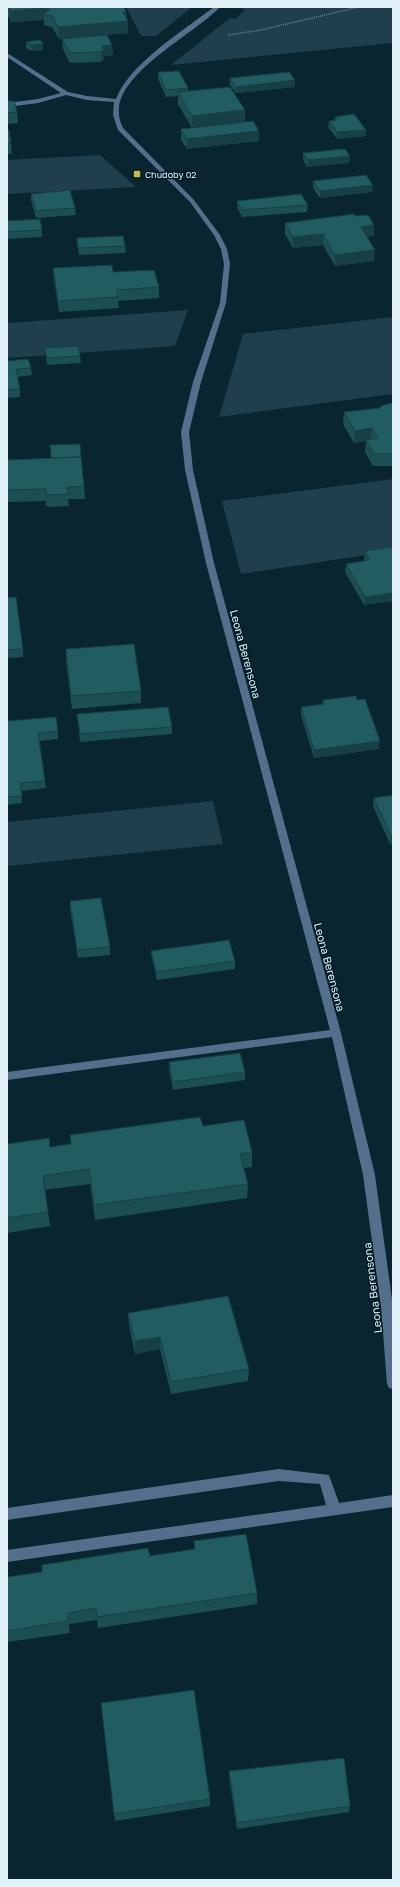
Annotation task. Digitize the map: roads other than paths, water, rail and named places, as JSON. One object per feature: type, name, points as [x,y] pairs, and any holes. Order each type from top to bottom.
[{"type":"street","points":[[7,55],[66,93],[87,98],[117,101],[138,72],[174,40],[217,7]]},
{"type":"street","points":[[7,105],[38,101],[66,93]]},
{"type":"street","name":"Leona Berensona","points":[[117,101],[116,114],[120,129],[192,202],[217,235],[224,249],[227,264],[223,303],[197,382],[185,432],[189,470],[210,562],[336,1033],[368,1175],[387,1307],[393,1384]]},
{"type":"street","points":[[7,1076],[336,1033]]},
{"type":"street","points":[[7,1514],[279,1475],[325,1479],[334,1509]]},
{"type":"street","points":[[7,1556],[393,1501]]},
{"type":"place","name":"Chudoby 02","points":[[137,174]]}]
